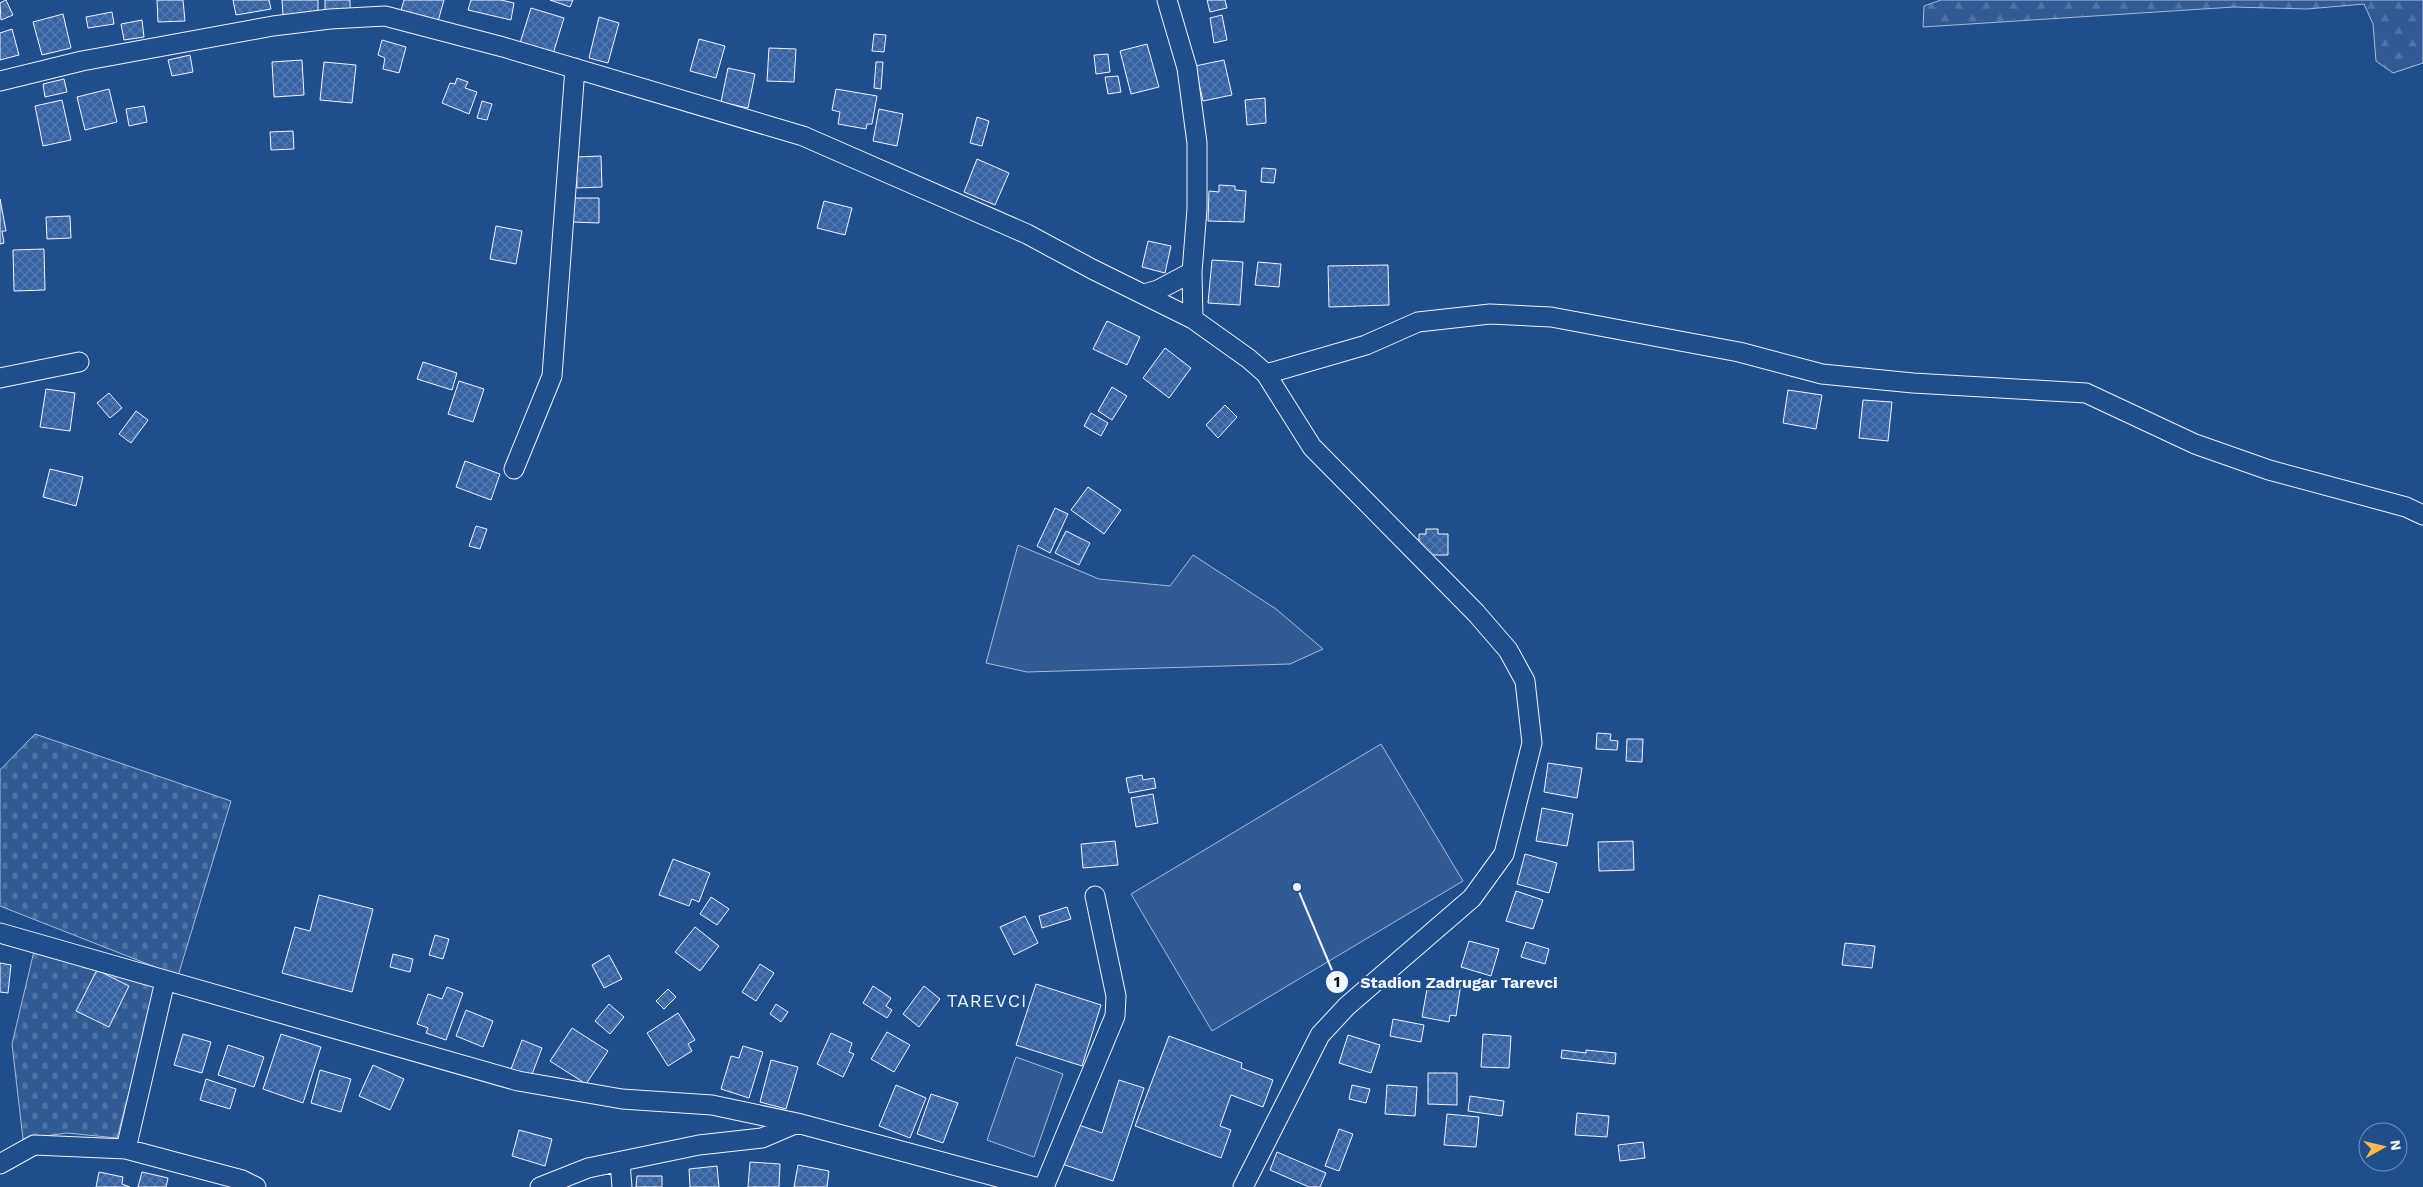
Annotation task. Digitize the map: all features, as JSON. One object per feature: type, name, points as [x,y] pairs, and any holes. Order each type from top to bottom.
[{"type":"street","points":[[1167,0],[1188,68],[1197,143],[1196,242],[1192,272],[1193,319]]},
{"type":"street","points":[[0,80],[82,60],[273,26],[330,19],[386,16],[575,68],[803,136],[1027,234],[1120,284],[1193,319],[1249,359],[1266,374],[1312,447],[1476,613],[1508,650],[1525,681],[1532,743],[1504,854],[1472,898],[1347,1006],[1320,1035],[1243,1187]]},
{"type":"street","points":[[514,469],[552,376],[575,68]]},
{"type":"street","points":[[1144,294],[1158,290],[1192,272]]},
{"type":"street","points":[[1266,374],[1366,344],[1418,322],[1490,314],[1551,317],[1739,352],[1822,374],[1913,383],[2086,393],[2195,444],[2269,470],[2406,507],[2423,515]]},
{"type":"street","points":[[0,378],[79,362]]},
{"type":"street","points":[[1044,1187],[1115,1016],[1116,996],[1095,896]]},
{"type":"street","points":[[0,933],[518,1081],[622,1099],[712,1104],[797,1123],[1035,1187]]},
{"type":"street","points":[[126,1149],[165,981]]},
{"type":"street","points":[[540,1187],[588,1168],[620,1163],[699,1145],[762,1138],[797,1123]]},
{"type":"street","points":[[0,1164],[34,1145],[126,1149],[242,1180],[256,1187]]},
{"type":"street","points":[[620,1163],[622,1187]]},
{"type":"shaded area","points":[[1018,545],[1099,579],[1170,586],[1193,555],[1276,609],[1323,649],[1290,664],[1027,672],[986,663]]},
{"type":"shaded area","points":[[1381,744],[1463,881],[1212,1031],[1131,894]]},
{"type":"shaded area","points":[[1016,1057],[1063,1074],[1034,1157],[987,1140]]},
{"type":"green space","points":[[1941,0],[2423,0],[2423,63],[2393,73],[2376,61],[2373,24],[2364,4],[2307,9],[2234,7],[1923,27],[1924,6]]},
{"type":"green space","points":[[35,734],[231,801],[178,976],[0,906],[0,770]]},
{"type":"green space","points":[[34,951],[157,986],[117,1138],[67,1133],[23,1139],[12,1044]]},
{"type":"building","points":[[6,0],[13,15],[1,20],[0,3]]},
{"type":"building","points":[[157,0],[183,0],[185,21],[158,22]]},
{"type":"building","points":[[233,0],[269,0],[271,9],[236,15]]},
{"type":"building","points":[[282,0],[318,0],[318,12],[283,15]]},
{"type":"building","points":[[325,0],[350,0],[350,10],[325,11]]},
{"type":"building","points":[[404,0],[444,0],[437,25],[400,14]]},
{"type":"building","points":[[471,0],[501,0],[514,3],[511,20],[468,10]]},
{"type":"building","points":[[550,0],[573,0],[570,7]]},
{"type":"building","points":[[1207,0],[1225,0],[1227,8],[1210,12]]},
{"type":"building","points":[[531,8],[564,18],[553,54],[520,43]]},
{"type":"building","points":[[112,12],[114,24],[88,28],[86,17]]},
{"type":"building","points":[[63,14],[71,48],[42,55],[33,22]]},
{"type":"building","points":[[1222,15],[1227,40],[1214,43],[1210,18]]},
{"type":"building","points":[[599,17],[619,23],[608,63],[589,58]]},
{"type":"building","points":[[142,20],[144,37],[124,40],[121,24]]},
{"type":"building","points":[[12,29],[19,55],[0,60],[0,33]]},
{"type":"building","points":[[874,34],[886,35],[884,52],[872,51]]},
{"type":"building","points":[[699,39],[725,46],[716,78],[690,71]]},
{"type":"building","points":[[382,40],[406,47],[399,73],[383,69],[385,58],[378,55]]},
{"type":"building","points":[[1147,44],[1159,87],[1131,94],[1120,51]]},
{"type":"building","points":[[769,48],[796,49],[794,82],[767,81]]},
{"type":"building","points":[[1108,54],[1110,72],[1096,74],[1094,55]]},
{"type":"building","points":[[190,55],[193,72],[172,76],[168,60]]},
{"type":"building","points":[[302,60],[304,95],[274,97],[272,62]]},
{"type":"building","points":[[1224,60],[1232,95],[1203,101],[1195,66]]},
{"type":"building","points":[[324,62],[356,65],[352,103],[320,100]]},
{"type":"building","points":[[876,62],[883,62],[881,89],[874,88]]},
{"type":"building","points":[[728,68],[755,74],[748,108],[721,102]]},
{"type":"building","points":[[1118,76],[1121,92],[1108,94],[1105,77]]},
{"type":"building","points":[[457,78],[468,82],[465,88],[477,92],[469,114],[442,103],[450,83],[455,84]]},
{"type":"building","points":[[64,79],[67,92],[45,97],[43,84]]},
{"type":"building","points":[[109,89],[117,122],[85,130],[77,97]]},
{"type":"building","points":[[836,89],[877,96],[872,124],[867,124],[866,129],[838,124],[840,112],[832,110]]},
{"type":"building","points":[[1265,98],[1266,123],[1247,125],[1245,100]]},
{"type":"building","points":[[62,100],[71,140],[43,146],[35,106]]},
{"type":"building","points":[[482,101],[492,104],[487,120],[477,118]]},
{"type":"building","points":[[144,106],[147,122],[129,126],[126,109]]},
{"type":"building","points":[[879,109],[903,114],[897,146],[873,141]]},
{"type":"building","points":[[977,117],[989,121],[982,146],[970,143]]},
{"type":"building","points":[[293,131],[294,149],[271,150],[270,132]]},
{"type":"building","points":[[601,156],[602,187],[577,188],[576,157]]},
{"type":"building","points":[[977,159],[1009,173],[995,205],[964,192]]},
{"type":"building","points":[[1262,168],[1276,169],[1274,183],[1261,182]]},
{"type":"building","points":[[1219,185],[1235,186],[1235,190],[1246,191],[1244,222],[1208,221],[1209,191],[1219,192]]},
{"type":"building","points":[[573,198],[599,198],[599,223],[573,222]]},
{"type":"building","points":[[0,199],[6,231],[2,231],[4,243],[0,244]]},
{"type":"building","points":[[824,201],[852,208],[845,235],[817,228]]},
{"type":"building","points":[[70,216],[71,238],[47,239],[46,217]]},
{"type":"building","points":[[496,226],[522,231],[516,264],[490,259]]},
{"type":"building","points":[[1148,241],[1171,246],[1165,273],[1142,267]]},
{"type":"building","points":[[44,249],[45,290],[14,291],[13,250]]},
{"type":"building","points":[[1212,260],[1243,262],[1240,305],[1208,303]]},
{"type":"building","points":[[1258,262],[1281,264],[1279,287],[1255,285]]},
{"type":"building","points":[[1388,265],[1389,305],[1329,307],[1328,266]]},
{"type":"building","points":[[1107,321],[1140,337],[1127,365],[1093,349]]},
{"type":"building","points":[[1165,348],[1191,368],[1169,398],[1143,378]]},
{"type":"building","points":[[423,362],[457,373],[452,390],[417,379]]},
{"type":"building","points":[[459,381],[484,389],[473,422],[448,414]]},
{"type":"building","points":[[1112,387],[1127,396],[1112,420],[1098,411]]},
{"type":"building","points":[[46,389],[75,393],[70,431],[40,427]]},
{"type":"building","points":[[1788,390],[1822,395],[1816,429],[1783,423]]},
{"type":"building","points":[[109,393],[122,408],[110,418],[97,403]]},
{"type":"building","points":[[1863,400],[1892,402],[1888,441],[1859,438]]},
{"type":"building","points":[[1225,405],[1237,417],[1218,438],[1206,425]]},
{"type":"building","points":[[136,411],[148,420],[131,443],[119,434]]},
{"type":"building","points":[[1091,413],[1108,423],[1101,436],[1084,426]]},
{"type":"building","points":[[465,461],[500,474],[491,500],[456,487]]},
{"type":"building","points":[[50,469],[83,477],[76,506],[43,497]]},
{"type":"building","points":[[1088,487],[1121,510],[1104,534],[1071,510]]},
{"type":"building","points":[[1055,508],[1068,514],[1050,553],[1037,546]]},
{"type":"building","points":[[476,526],[487,529],[480,549],[469,546]]},
{"type":"building","points":[[1426,529],[1438,529],[1438,534],[1448,534],[1448,555],[1419,555],[1419,534],[1426,534]]},
{"type":"building","points":[[1066,531],[1090,543],[1079,565],[1055,553]]},
{"type":"building","points":[[1597,733],[1611,734],[1610,740],[1618,741],[1617,750],[1596,749]]},
{"type":"building","points":[[1627,739],[1643,739],[1642,762],[1626,761]]},
{"type":"building","points":[[1548,763],[1582,768],[1577,798],[1544,792]]},
{"type":"building","points":[[1142,775],[1143,780],[1154,778],[1156,788],[1129,793],[1126,778]]},
{"type":"building","points":[[1153,794],[1158,823],[1136,827],[1131,798]]},
{"type":"building","points":[[1542,808],[1573,814],[1567,846],[1536,841]]},
{"type":"building","points":[[1115,841],[1118,865],[1083,868],[1081,844]]},
{"type":"building","points":[[1633,841],[1634,870],[1599,871],[1598,842]]},
{"type":"building","points":[[1525,854],[1557,863],[1549,893],[1517,884]]},
{"type":"building","points":[[673,859],[710,873],[699,902],[692,899],[689,906],[659,895]]},
{"type":"building","points":[[1516,891],[1543,900],[1533,929],[1506,921]]},
{"type":"building","points":[[319,895],[373,909],[352,992],[282,973],[295,927],[310,931]]},
{"type":"building","points":[[711,897],[729,909],[717,925],[700,914]]},
{"type":"building","points":[[1067,907],[1071,919],[1042,928],[1039,916]]},
{"type":"building","points":[[1025,916],[1038,943],[1014,955],[1000,927]]},
{"type":"building","points":[[695,927],[719,946],[700,971],[675,952]]},
{"type":"building","points":[[435,935],[449,939],[443,959],[429,955]]},
{"type":"building","points":[[1469,941],[1499,949],[1491,976],[1461,967]]},
{"type":"building","points":[[1526,942],[1549,949],[1545,964],[1521,957]]},
{"type":"building","points":[[1845,943],[1875,946],[1872,968],[1842,965]]},
{"type":"building","points":[[393,954],[413,959],[410,972],[390,967]]},
{"type":"building","points":[[609,955],[622,979],[604,988],[592,965]]},
{"type":"building","points":[[0,963],[11,965],[8,993],[0,992]]},
{"type":"building","points":[[760,964],[774,973],[756,1001],[742,992]]},
{"type":"building","points":[[97,970],[129,986],[109,1027],[76,1011]]},
{"type":"building","points":[[1429,978],[1461,983],[1456,1016],[1450,1015],[1449,1022],[1422,1017]]},
{"type":"building","points":[[1036,984],[1101,1005],[1082,1066],[1016,1045]]},
{"type":"building","points":[[873,986],[891,998],[886,1006],[892,1010],[887,1018],[863,1003]]},
{"type":"building","points":[[924,986],[940,999],[919,1027],[903,1014]]},
{"type":"building","points":[[447,987],[463,993],[446,1040],[426,1033],[428,1028],[417,1024],[428,994],[442,999]]},
{"type":"building","points":[[668,989],[676,997],[664,1009],[656,1001]]},
{"type":"building","points":[[609,1004],[624,1017],[610,1034],[595,1021]]},
{"type":"building","points":[[776,1004],[788,1012],[781,1022],[770,1014]]},
{"type":"building","points":[[466,1010],[493,1021],[483,1047],[456,1036]]},
{"type":"building","points":[[678,1013],[695,1040],[688,1044],[692,1051],[668,1066],[647,1033]]},
{"type":"building","points":[[1393,1019],[1424,1025],[1421,1042],[1390,1036]]},
{"type":"building","points":[[572,1028],[608,1051],[586,1084],[550,1061]]},
{"type":"building","points":[[887,1032],[910,1045],[894,1072],[871,1059]]},
{"type":"building","points":[[831,1033],[852,1043],[849,1052],[854,1054],[843,1077],[817,1064]]},
{"type":"building","points":[[183,1034],[211,1042],[202,1073],[174,1065]]},
{"type":"building","points":[[281,1034],[321,1047],[303,1103],[263,1089]]},
{"type":"building","points":[[1483,1034],[1511,1036],[1509,1068],[1481,1067]]},
{"type":"building","points":[[1348,1035],[1380,1045],[1371,1073],[1339,1063]]},
{"type":"building","points":[[1169,1036],[1242,1063],[1241,1068],[1273,1080],[1263,1107],[1231,1095],[1220,1126],[1231,1130],[1221,1158],[1135,1126]]},
{"type":"building","points":[[522,1040],[542,1048],[531,1077],[511,1069]]},
{"type":"building","points":[[228,1045],[264,1057],[254,1087],[218,1075]]},
{"type":"building","points":[[743,1046],[763,1052],[749,1098],[721,1089],[731,1056],[739,1058]]},
{"type":"building","points":[[1562,1050],[1586,1053],[1586,1050],[1616,1053],[1615,1064],[1561,1058]]},
{"type":"building","points":[[771,1060],[798,1067],[786,1109],[760,1102]]},
{"type":"building","points":[[373,1065],[404,1079],[390,1110],[359,1096]]},
{"type":"building","points":[[320,1070],[351,1079],[341,1112],[311,1103]]},
{"type":"building","points":[[1428,1073],[1457,1073],[1457,1105],[1428,1104]]},
{"type":"building","points":[[206,1079],[236,1089],[230,1109],[200,1100]]},
{"type":"building","points":[[1119,1080],[1144,1088],[1113,1181],[1062,1164],[1076,1124],[1102,1133]]},
{"type":"building","points":[[896,1085],[926,1098],[910,1138],[879,1126]]},
{"type":"building","points":[[1352,1085],[1370,1089],[1366,1103],[1349,1099]]},
{"type":"building","points":[[1387,1085],[1417,1087],[1415,1116],[1385,1114]]},
{"type":"building","points":[[931,1094],[958,1103],[943,1143],[917,1134]]},
{"type":"building","points":[[1470,1096],[1504,1101],[1502,1116],[1468,1111]]},
{"type":"building","points":[[1577,1113],[1609,1116],[1607,1137],[1575,1135]]},
{"type":"building","points":[[1447,1114],[1479,1117],[1476,1147],[1444,1145]]},
{"type":"building","points":[[1339,1129],[1353,1134],[1339,1171],[1325,1166]]},
{"type":"building","points":[[519,1130],[552,1139],[545,1166],[512,1156]]},
{"type":"building","points":[[1643,1142],[1645,1158],[1620,1161],[1618,1145]]},
{"type":"building","points":[[1277,1152],[1326,1173],[1320,1187],[1309,1187],[1270,1170]]},
{"type":"building","points":[[750,1162],[780,1164],[779,1187],[748,1187]]},
{"type":"building","points":[[798,1165],[829,1171],[827,1187],[794,1187]]},
{"type":"building","points":[[717,1166],[719,1187],[690,1187],[689,1169]]},
{"type":"building","points":[[99,1172],[123,1177],[122,1184],[130,1187],[96,1187]]},
{"type":"building","points":[[142,1172],[168,1178],[166,1187],[138,1187]]},
{"type":"building","points":[[637,1176],[662,1176],[662,1187],[636,1187]]},
{"type":"place","name":"Stadion Zadrugar Tarevci","points":[[1297,887]]},
{"type":"district","name":"TAREVCI","points":[[987,1000]]}]
